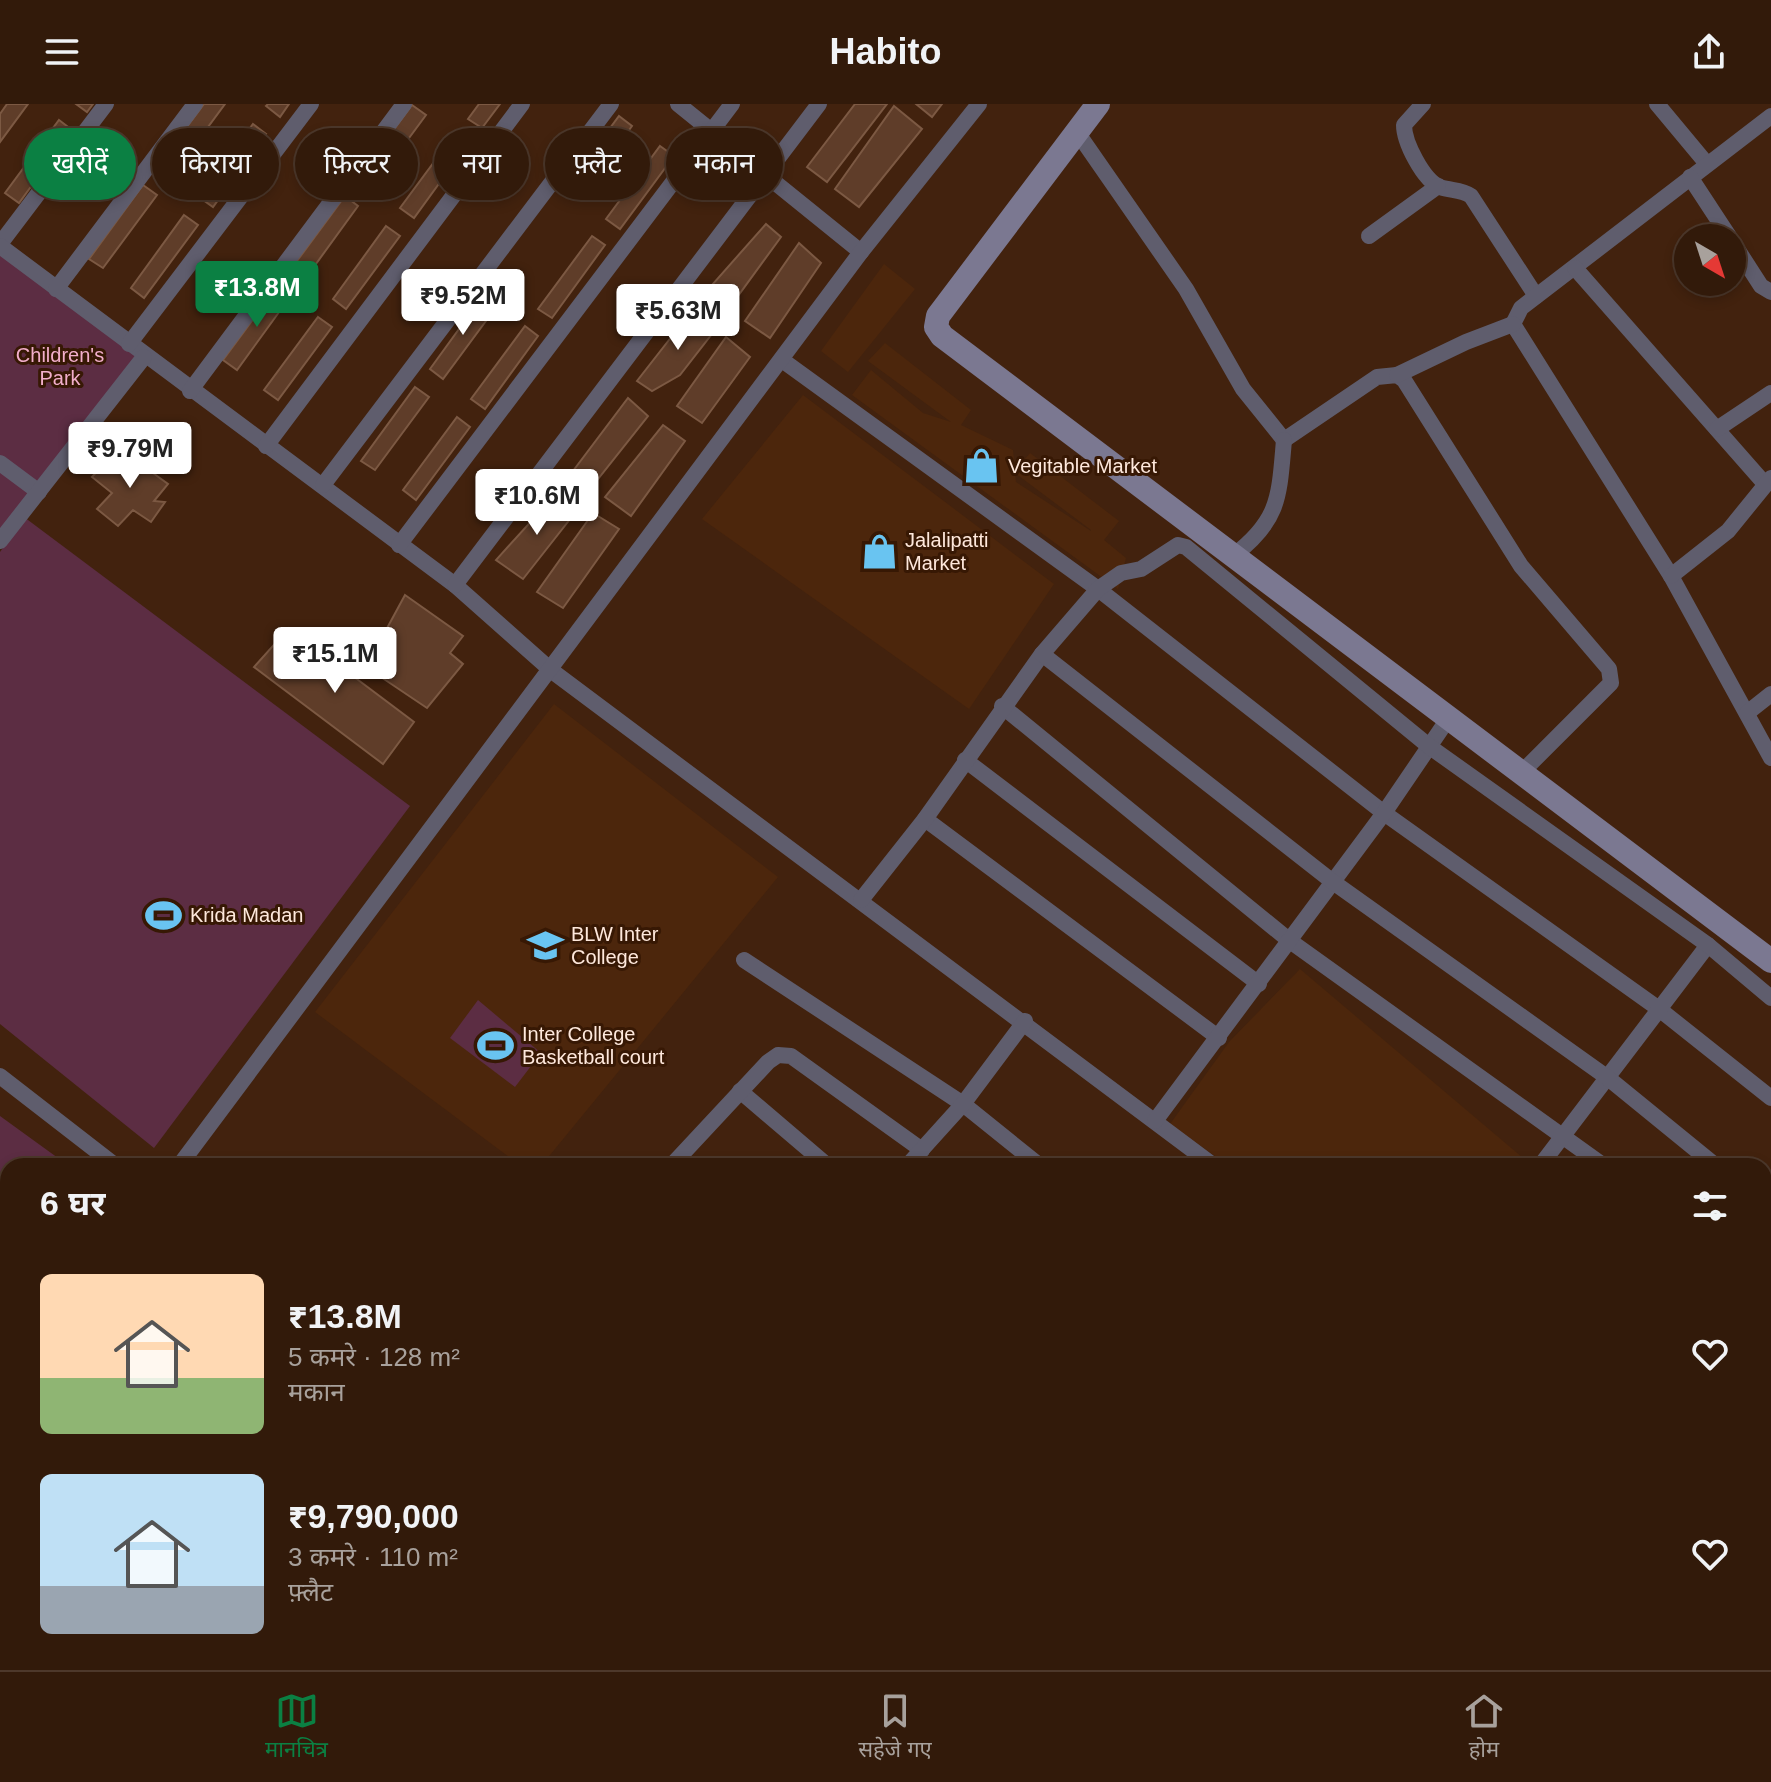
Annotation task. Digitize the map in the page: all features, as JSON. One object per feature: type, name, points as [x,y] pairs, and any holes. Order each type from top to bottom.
[{"type":"street","points":[[106,104],[0,245],[144,357],[323,485],[455,585],[552,671],[1025,1021],[1204,1158]]},
{"type":"street","points":[[56,289],[195,104]]},
{"type":"street","points":[[129,344],[311,104]]},
{"type":"street","points":[[190,391],[404,104]]},
{"type":"street","points":[[266,446],[522,104]]},
{"type":"street","points":[[323,485],[611,104]]},
{"type":"street","points":[[678,104],[711,128]]},
{"type":"street","points":[[713,128],[732,104]]},
{"type":"street","points":[[783,152],[819,104]]},
{"type":"street","points":[[185,1158],[552,671],[861,252],[979,104]]},
{"type":"street","points":[[1098,104],[938,316],[936,327],[942,336],[1519,775],[1771,961]]},
{"type":"street","points":[[1423,104],[1404,125],[1404,134],[1422,167],[1438,186],[1465,191],[1471,196],[1536,296]]},
{"type":"street","points":[[1657,104],[1707,164]]},
{"type":"street","points":[[1284,440],[1377,377],[1397,375],[1466,342],[1513,324],[1521,308],[1771,116]]},
{"type":"street","points":[[1077,132],[1186,289],[1243,389],[1284,440],[1273,515],[1257,537],[1233,556]]},
{"type":"street","points":[[1690,177],[1721,224]]},
{"type":"street","points":[[1369,236],[1438,186]]},
{"type":"street","points":[[783,188],[861,252]]},
{"type":"street","points":[[399,545],[666,190]]},
{"type":"street","points":[[455,585],[746,200]]},
{"type":"street","points":[[1746,263],[1761,286],[1771,292]]},
{"type":"street","points":[[1575,268],[1717,429],[1768,481],[1728,531],[1671,576]]},
{"type":"street","points":[[1513,324],[1671,576],[1771,758]]},
{"type":"street","points":[[0,541],[144,357]]},
{"type":"street","points":[[782,360],[1098,589],[1384,813],[1659,1009],[1771,1098]]},
{"type":"street","points":[[1397,375],[1404,380],[1521,566],[1612,676],[1605,690],[1519,775]]},
{"type":"street","points":[[1717,429],[1771,393]]},
{"type":"street","points":[[0,463],[39,492]]},
{"type":"street","points":[[861,900],[925,819],[1002,706],[1098,589],[1121,573],[1141,569],[1178,545],[1186,547],[1430,747],[1708,945],[1771,998]]},
{"type":"street","points":[[1042,654],[1333,882],[1608,1078],[1706,1158]]},
{"type":"street","points":[[1747,713],[1771,694]]},
{"type":"street","points":[[1002,706],[1290,941],[1594,1158]]},
{"type":"street","points":[[1155,1121],[1384,813],[1448,719]]},
{"type":"street","points":[[965,760],[1259,984]]},
{"type":"street","points":[[925,819],[1219,1038]]},
{"type":"street","points":[[1546,1158],[1708,945]]},
{"type":"street","points":[[744,960],[963,1104],[1030,1158]]},
{"type":"street","points":[[917,1158],[963,1104],[1025,1021]]},
{"type":"street","points":[[678,1158],[778,1055],[791,1056],[910,1158]]},
{"type":"street","points":[[0,1076],[106,1158]]},
{"type":"street","points":[[740,1091],[819,1158]]},
{"type":"shaded area","points":[[884,264],[915,289],[848,372],[821,351]]},
{"type":"shaded area","name":"Vegitable Market","points":[[885,343],[971,410],[961,425],[1013,450],[1015,471],[1030,453],[1119,521],[1104,540],[1126,558],[1118,589],[852,395],[871,370],[923,413],[951,422],[868,361]],"holes":[[[1015,473],[1091,530],[1016,482]]]},
{"type":"shaded area","name":"Jalalipatti Market","points":[[803,395],[1054,584],[969,709],[702,519]]},
{"type":"shaded area","name":"BLW Inter College","points":[[554,704],[778,877],[548,1158],[510,1158],[315,1012]]},
{"type":"shaded area","points":[[1300,969],[1523,1158],[1218,1158],[1170,1124],[1229,1042]]},
{"type":"green space","name":"Children's Park","points":[[0,246],[144,357],[0,534]]},
{"type":"green space","name":"Krida Madan","points":[[24,517],[410,806],[154,1148],[0,1024],[0,552]]},
{"type":"green space","name":"Inter College Basketball court","points":[[478,1000],[541,1053],[515,1087],[450,1038]]},
{"type":"green space","points":[[0,1116],[58,1158],[0,1158]]},
{"type":"building","points":[[7,104],[28,104],[0,142],[0,114]]},
{"type":"building","points":[[76,104],[93,104],[87,112]]},
{"type":"building","points":[[204,104],[225,104],[207,128],[186,128]]},
{"type":"building","points":[[289,104],[280,117],[266,106]]},
{"type":"building","points":[[479,104],[500,104],[482,128],[468,119]]},
{"type":"building","points":[[855,104],[887,104],[827,182],[807,167]]},
{"type":"building","points":[[916,104],[942,104],[932,117]]},
{"type":"building","points":[[412,105],[426,115],[416,128],[395,128]]},
{"type":"building","points":[[894,106],[922,129],[859,207],[835,189]]},
{"type":"building","points":[[619,116],[632,126],[631,128],[610,128]]},
{"type":"building","points":[[59,120],[69,128],[53,128]]},
{"type":"building","points":[[660,146],[666,150],[666,167],[650,188],[650,160]]},
{"type":"building","points":[[434,162],[434,190],[414,218],[400,208],[406,200],[418,200],[418,184]]},
{"type":"building","points":[[24,167],[24,196],[19,203],[5,193]]},
{"type":"building","points":[[143,185],[152,191],[153,200],[103,268],[89,259],[132,200],[136,200]]},
{"type":"building","points":[[203,200],[218,200],[213,207]]},
{"type":"building","points":[[342,200],[350,200],[358,206],[305,279],[291,269]]},
{"type":"building","points":[[620,200],[641,200],[620,229],[606,219]]},
{"type":"building","points":[[184,215],[198,225],[144,298],[131,288]]},
{"type":"building","points":[[766,224],[781,237],[727,311],[704,294]]},
{"type":"building","points":[[386,226],[400,236],[346,309],[333,299]]},
{"type":"building","points":[[592,236],[605,245],[552,318],[538,309]]},
{"type":"building","points":[[799,243],[821,263],[770,338],[745,321]]},
{"type":"building","points":[[277,287],[290,297],[237,370],[223,360]]},
{"type":"building","points":[[483,296],[497,306],[443,379],[430,369]]},
{"type":"building","points":[[694,308],[715,330],[680,375],[652,391],[637,381]]},
{"type":"building","points":[[318,317],[332,327],[278,400],[264,390]]},
{"type":"building","points":[[525,326],[538,336],[485,409],[471,399]]},
{"type":"building","points":[[726,337],[750,357],[702,423],[677,406]]},
{"type":"building","points":[[415,387],[429,397],[375,470],[361,461]]},
{"type":"building","points":[[628,398],[648,416],[594,484],[570,475]]},
{"type":"building","points":[[457,417],[470,427],[416,500],[403,490]]},
{"type":"building","points":[[663,425],[685,441],[631,516],[605,497]]},
{"type":"building","points":[[124,452],[168,484],[154,501],[165,502],[151,522],[133,510],[118,526],[97,509],[112,493],[92,477],[105,463],[113,467]]},
{"type":"building","points":[[556,494],[578,509],[523,579],[496,560]]},
{"type":"building","points":[[593,513],[619,529],[563,608],[537,592]]},
{"type":"building","points":[[405,595],[463,636],[450,653],[463,664],[427,708],[366,667]]},
{"type":"building","points":[[289,628],[414,722],[383,764],[254,667]]},
{"type":"place","name":"Vegitable Market","points":[[982,466]]},
{"type":"place","name":"Jalalipatti Market","points":[[879,551]]},
{"type":"place","name":"Krida Madan","points":[[164,915]]},
{"type":"place","name":"BLW Inter College","points":[[545,945]]},
{"type":"place","name":"Inter College Basketball court","points":[[496,1046]]}]
